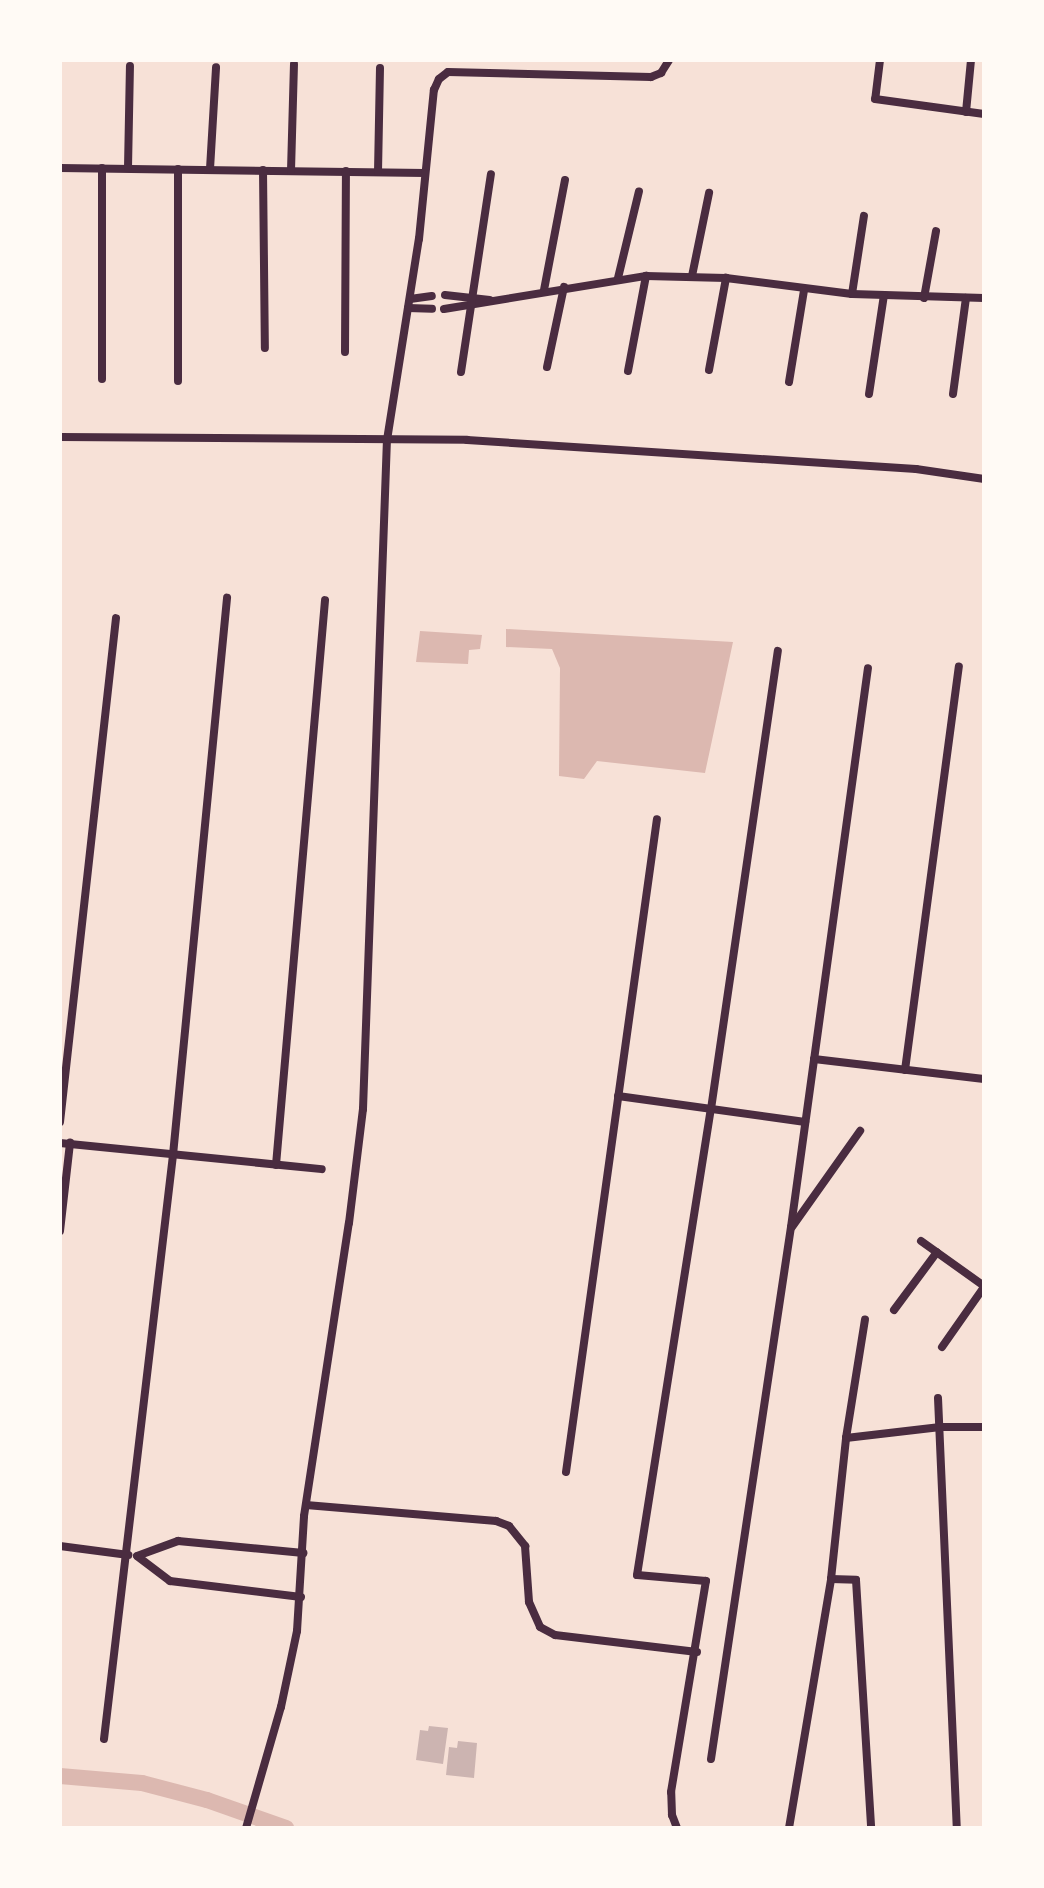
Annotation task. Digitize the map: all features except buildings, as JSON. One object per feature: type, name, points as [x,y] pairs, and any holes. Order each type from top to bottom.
[{"type":"street","points":[[246,1828],[287,1685],[301,1597],[306,1505],[363,1109],[387,440],[409,303],[434,90],[439,79],[448,72],[651,77],[661,73],[669,60]]},
{"type":"street","points":[[880,60],[875,99],[984,114]]},
{"type":"street","points":[[966,112],[971,60]]},
{"type":"street","points":[[291,171],[294,64]]},
{"type":"street","points":[[128,168],[130,66]]},
{"type":"street","points":[[210,169],[216,67]]},
{"type":"street","points":[[378,172],[380,68]]},
{"type":"street","points":[[60,168],[425,173]]},
{"type":"street","points":[[102,168],[102,379]]},
{"type":"street","points":[[178,169],[178,381]]},
{"type":"street","points":[[263,170],[265,348]]},
{"type":"street","points":[[345,352],[346,171]]},
{"type":"street","points":[[461,372],[491,174]]},
{"type":"street","points":[[544,290],[565,180]]},
{"type":"street","points":[[618,278],[639,191]]},
{"type":"street","points":[[692,276],[709,193]]},
{"type":"street","points":[[852,294],[864,216]]},
{"type":"street","points":[[924,298],[936,231]]},
{"type":"street","points":[[628,371],[646,276]]},
{"type":"street","points":[[444,309],[471,307],[490,300],[544,290],[646,276],[726,278],[852,294],[984,298]]},
{"type":"street","points":[[709,370],[726,278]]},
{"type":"street","points":[[547,367],[564,287]]},
{"type":"street","points":[[789,382],[804,290]]},
{"type":"street","points":[[445,295],[490,300]]},
{"type":"street","points":[[869,394],[884,295]]},
{"type":"street","points":[[409,303],[432,296]]},
{"type":"street","points":[[953,394],[966,298]]},
{"type":"street","points":[[409,303],[432,309]]},
{"type":"street","points":[[60,437],[258,436],[467,440],[916,469],[984,479]]},
{"type":"street","points":[[104,1739],[173,1155],[227,598]]},
{"type":"street","points":[[276,1165],[325,600]]},
{"type":"street","points":[[60,1122],[116,618]]},
{"type":"street","points":[[677,1828],[672,1815],[671,1792],[697,1652],[706,1581],[637,1575],[711,1109],[778,651]]},
{"type":"street","points":[[905,1070],[959,667]]},
{"type":"street","points":[[711,1759],[791,1227],[868,668]]},
{"type":"street","points":[[566,1472],[657,819]]},
{"type":"street","points":[[814,1059],[984,1079]]},
{"type":"street","points":[[618,1096],[805,1122]]},
{"type":"street","points":[[791,1227],[860,1131]]},
{"type":"street","points":[[60,1231],[65,1143],[322,1169]]},
{"type":"street","points":[[921,1241],[984,1287],[942,1347]]},
{"type":"street","points":[[894,1310],[937,1252]]},
{"type":"street","points":[[789,1828],[831,1579],[846,1438],[865,1320]]},
{"type":"street","points":[[938,1398],[957,1828]]},
{"type":"street","points":[[846,1438],[940,1427],[984,1427]]},
{"type":"street","points":[[306,1505],[496,1521],[519,1534],[525,1546],[529,1602],[540,1627],[555,1635],[697,1652]]},
{"type":"street","points":[[137,1556],[178,1541],[303,1553]]},
{"type":"street","points":[[60,1546],[137,1556],[170,1581],[301,1597]]},
{"type":"street","points":[[831,1579],[856,1580],[871,1828]]},
{"type":"shaded area","points":[[506,629],[733,642],[705,773],[597,761],[584,779],[559,776],[560,668],[552,649],[506,647]]},
{"type":"shaded area","points":[[420,631],[482,635],[480,649],[469,650],[468,664],[416,662]]},
{"type":"waterway","points":[[60,1776],[142,1783],[207,1800],[286,1828]]}]
